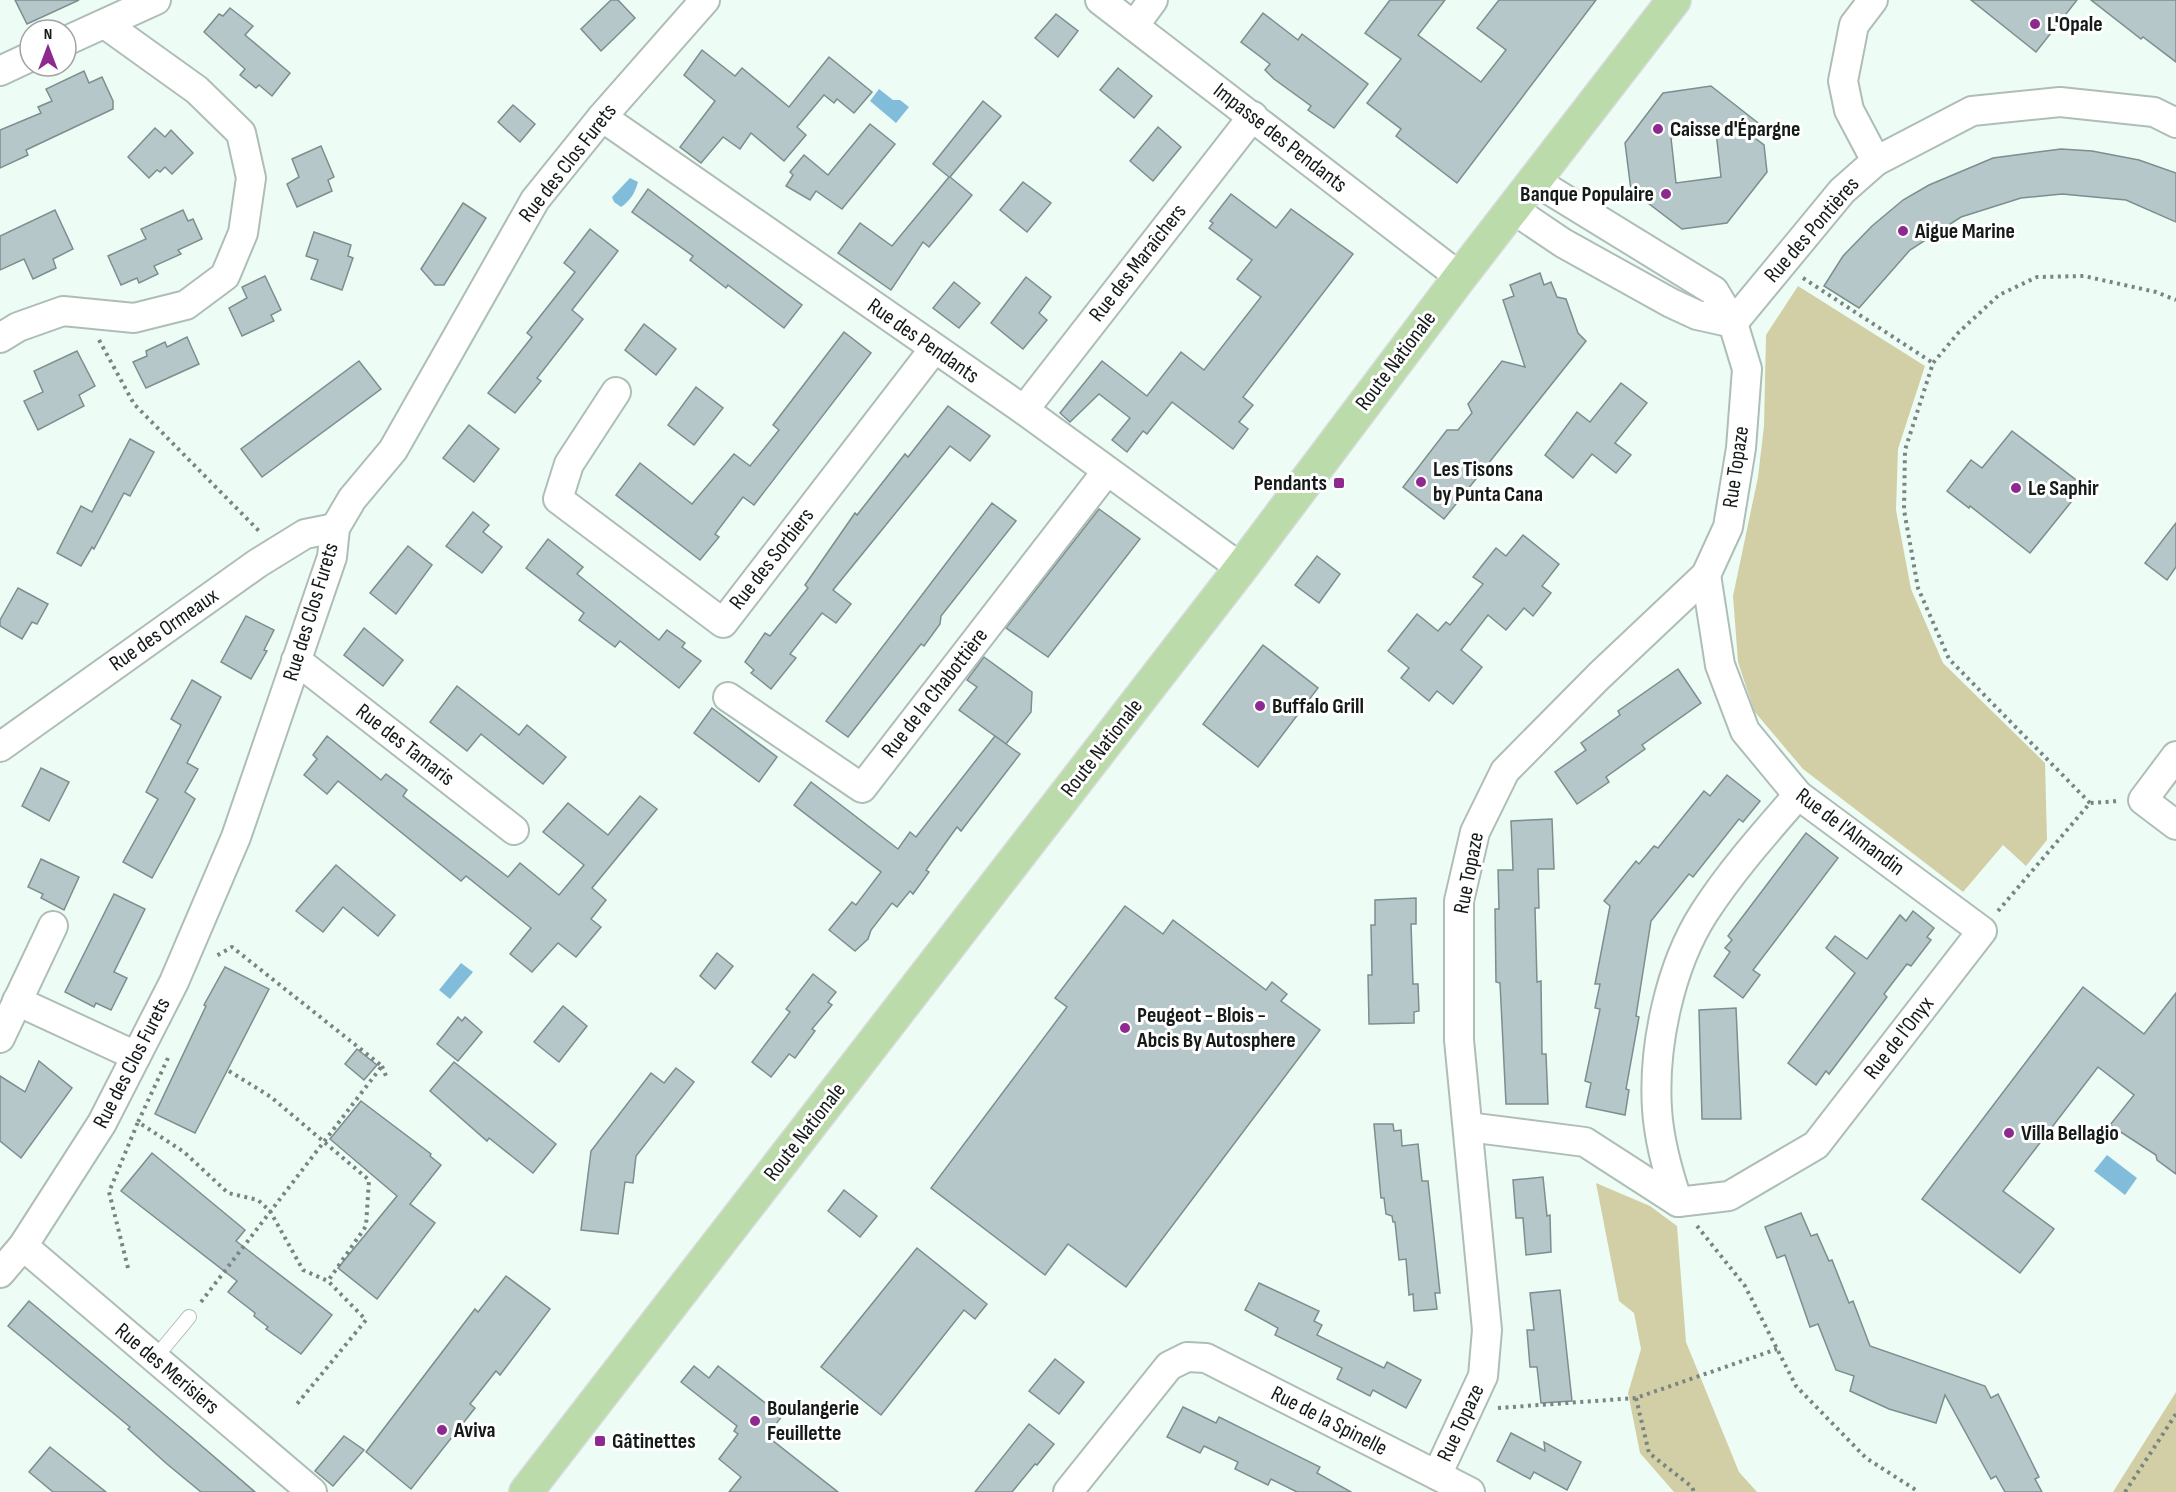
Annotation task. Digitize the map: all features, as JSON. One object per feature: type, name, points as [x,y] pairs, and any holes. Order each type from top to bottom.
[{"type":"main road","name":"Route Nationale","points":[[526,1492],[1241,568],[1460,277],[1674,0]]},
{"type":"street","points":[[78,36],[156,0]]},
{"type":"street","name":"Rue des Clos Furets","points":[[0,1273],[23,1246],[102,1123],[174,981],[236,837],[332,557],[335,528],[352,499],[393,450],[535,200],[602,117],[705,0]]},
{"type":"street","name":"Impasse des Pendants","points":[[1100,0],[1460,277]]},
{"type":"street","points":[[1134,26],[1153,0]]},
{"type":"street","points":[[1873,0],[1854,25],[1842,81],[1849,110],[1876,161]]},
{"type":"street","points":[[0,339],[18,327],[63,311],[134,318],[186,305],[225,276],[243,233],[251,178],[241,133],[196,90],[105,24]]},
{"type":"street","points":[[0,71],[18,63]]},
{"type":"street","name":"Rue des Pontières","points":[[1733,323],[1842,191],[1876,161],[1972,111],[2060,102],[2154,112],[2176,123]]},
{"type":"street","name":"Rue des Maraîchers","points":[[1024,410],[1253,116]]},
{"type":"street","name":"Rue des Pendants","points":[[602,117],[1024,410],[1241,568]]},
{"type":"street","name":"Rue Topaze","points":[[1437,1475],[1483,1376],[1487,1330],[1459,1040],[1459,901],[1475,832],[1505,771],[1599,676],[1706,575],[1728,527],[1741,448],[1748,369],[1733,323],[1714,291],[1535,181]]},
{"type":"street","points":[[1514,210],[1563,243],[1671,303],[1697,315],[1733,323]]},
{"type":"street","name":"Rue des Sorbiers","points":[[616,392],[569,464],[558,499],[723,623],[934,349]]},
{"type":"street","name":"Rue de la Chabottière","points":[[728,697],[862,788],[1107,471]]},
{"type":"street","name":"Rue des Ormeaux","points":[[0,747],[278,551],[305,534],[335,528]]},
{"type":"street","name":"Rue de l'Almandin","points":[[1706,575],[1719,665],[1745,732],[1798,795],[1982,930]]},
{"type":"street","name":"Rue des Tamaris","points":[[296,660],[514,830]]},
{"type":"street","points":[[2176,756],[2142,800],[2176,825]]},
{"type":"street","points":[[1678,1202],[1668,1172],[1657,1109],[1661,1031],[1675,976],[1703,914],[1750,851],[1798,795]]},
{"type":"street","points":[[0,1038],[53,926]]},
{"type":"street","name":"Rue de l'Onyx","points":[[1678,1202],[1729,1196],[1816,1145],[1982,930]]},
{"type":"street","points":[[17,1001],[136,1056]]},
{"type":"street","points":[[1468,1127],[1585,1142],[1678,1202]]},
{"type":"street","name":"Rue des Merisiers","points":[[23,1246],[312,1492]]},
{"type":"street","name":"Rue de la Spinelle","points":[[1068,1492],[1169,1366],[1187,1357],[1206,1358],[1470,1492]]},
{"type":"lane","points":[[155,1358],[189,1317]]},
{"type":"path","points":[[1781,264],[1933,363]]},
{"type":"path","points":[[2142,800],[2090,802],[1948,659],[1918,588],[1904,510],[1905,450],[1933,363],[1959,332],[1999,295],[2037,277],[2084,276],[2156,292],[2176,300]]},
{"type":"path","points":[[84,313],[134,404],[278,551]]},
{"type":"path","points":[[1982,930],[2090,802]]},
{"type":"path","points":[[212,964],[217,953],[232,947],[382,1066],[386,1076]]},
{"type":"path","points":[[128,1268],[110,1192],[138,1122],[172,1048]]},
{"type":"path","points":[[189,1317],[382,1066]]},
{"type":"path","points":[[229,1071],[271,1097],[369,1180],[366,1226],[328,1281]]},
{"type":"path","points":[[138,1122],[184,1152],[228,1194],[258,1200],[270,1212],[303,1270],[328,1281],[366,1320],[297,1404]]},
{"type":"path","points":[[1678,1202],[1745,1286],[1796,1386],[1866,1458],[1919,1492]]},
{"type":"path","points":[[1468,1410],[1636,1398],[1777,1349]]},
{"type":"path","points":[[1636,1398],[1649,1453],[1692,1487],[1694,1492]]},
{"type":"path","points":[[2125,1492],[2176,1414]]},
{"type":"shaded area","points":[[1798,286],[1925,366],[1898,449],[1896,510],[1911,589],[1943,663],[2045,763],[2047,840],[2026,866],[2003,845],[1963,892],[1803,769],[1754,711],[1738,662],[1733,596],[1758,477],[1764,426],[1766,335]]},
{"type":"shaded area","points":[[1596,1183],[1650,1206],[1677,1226],[1686,1342],[1739,1472],[1757,1492],[1674,1492],[1640,1453],[1628,1393],[1641,1349],[1634,1313],[1619,1301]]},
{"type":"shaded area","points":[[2176,1392],[2176,1492],[2113,1492]]},
{"type":"water","points":[[879,89],[893,100],[900,100],[909,107],[896,123],[870,101]]},
{"type":"water","points":[[630,178],[638,182],[637,186],[630,199],[621,207],[614,202],[612,197]]},
{"type":"water","points":[[461,963],[473,972],[450,999],[439,990]]},
{"type":"water","points":[[2107,1155],[2137,1178],[2125,1195],[2094,1171]]},
{"type":"building","points":[[15,0],[79,0],[40,18],[24,18]]},
{"type":"building","points":[[611,0],[618,0],[635,18],[601,51],[581,29]]},
{"type":"building","points":[[1390,0],[1445,0],[1418,35],[1481,82],[1506,50],[1477,28],[1499,0],[1596,0],[1457,183],[1396,136],[1401,129],[1367,103],[1401,59],[1365,33]]},
{"type":"building","name":"L'Opale","points":[[1971,0],[2077,0],[2036,52]]},
{"type":"building","points":[[2091,0],[2176,0],[2176,62],[2143,37],[2141,39]]},
{"type":"building","points":[[230,8],[253,26],[245,35],[290,73],[272,96],[259,85],[256,88],[240,75],[245,69],[204,32],[219,14],[223,16]]},
{"type":"building","points":[[1263,13],[1298,40],[1302,34],[1368,84],[1334,128],[1308,110],[1311,106],[1274,79],[1265,70],[1270,64],[1241,42]]},
{"type":"building","points":[[1056,14],[1078,31],[1058,57],[1035,38]]},
{"type":"building","points":[[702,50],[735,76],[742,68],[789,107],[829,57],[872,92],[854,113],[837,99],[834,103],[824,95],[797,127],[806,135],[784,161],[751,133],[740,149],[723,137],[701,163],[680,147],[715,101],[684,75]]},
{"type":"building","points":[[1118,68],[1152,96],[1134,118],[1100,90]]},
{"type":"building","points":[[84,71],[89,83],[102,77],[113,101],[113,109],[26,150],[28,155],[0,168],[0,130],[41,113],[38,107],[52,101],[46,89],[69,78],[78,78],[78,74]]},
{"type":"building","points":[[1711,86],[1762,126],[1743,129],[1764,145],[1767,172],[1727,223],[1682,229],[1631,190],[1625,143],[1663,93]],"holes":[[[1716,132],[1721,177],[1676,183],[1671,138]]]},
{"type":"building","points":[[983,101],[1001,116],[950,177],[972,195],[929,247],[923,242],[891,290],[838,253],[860,223],[892,246],[949,177],[933,164]]},
{"type":"building","points":[[513,105],[535,124],[520,142],[498,122]]},
{"type":"building","points":[[870,124],[895,144],[842,209],[816,191],[810,200],[786,186],[793,175],[790,172],[804,155],[828,175]]},
{"type":"building","points":[[1158,127],[1181,147],[1153,181],[1130,161]]},
{"type":"building","points":[[155,128],[165,137],[171,130],[193,153],[172,174],[165,167],[160,172],[157,170],[149,178],[128,157]]},
{"type":"building","points":[[321,146],[334,177],[328,180],[332,191],[297,207],[287,184],[299,177],[292,159]]},
{"type":"building","name":"Aigue Marine","points":[[2061,149],[2092,151],[2139,160],[2176,173],[2176,222],[2126,200],[2062,194],[2021,198],[1961,217],[1910,250],[1859,308],[1824,286],[1843,256],[1872,226],[1903,200],[1929,185],[1993,158]]},
{"type":"building","points":[[1023,182],[1051,203],[1027,232],[1000,210]]},
{"type":"building","points":[[648,189],[802,305],[784,328],[728,285],[726,288],[690,260],[693,256],[632,212]]},
{"type":"building","points":[[1231,194],[1276,228],[1291,209],[1353,254],[1243,397],[1253,405],[1239,422],[1248,429],[1233,449],[1172,402],[1147,434],[1143,431],[1127,452],[1112,440],[1130,418],[1099,394],[1070,422],[1060,413],[1102,361],[1147,396],[1181,352],[1204,370],[1261,297],[1237,279],[1252,260],[1209,228],[1213,223],[1210,221]]},
{"type":"building","points":[[463,203],[486,218],[444,285],[435,285],[421,269]]},
{"type":"building","points":[[55,210],[73,249],[53,259],[56,268],[33,279],[24,259],[0,270],[0,236]]},
{"type":"building","points":[[183,210],[188,221],[193,219],[202,239],[178,250],[181,254],[154,266],[158,274],[139,283],[137,278],[121,285],[108,256],[146,239],[141,229]]},
{"type":"building","points":[[590,229],[618,251],[572,310],[583,319],[537,378],[541,381],[515,413],[488,393],[532,337],[527,333],[575,272],[564,263]]},
{"type":"building","points":[[314,232],[351,245],[348,256],[353,258],[342,290],[311,279],[318,260],[306,256]]},
{"type":"building","points":[[1540,273],[1544,285],[1551,282],[1557,297],[1566,299],[1578,333],[1586,341],[1444,519],[1403,487],[1447,430],[1458,430],[1472,413],[1468,404],[1502,361],[1525,367],[1503,300],[1514,296],[1510,285]]},
{"type":"building","points":[[265,276],[281,310],[271,315],[274,321],[242,336],[229,308],[247,298],[242,287]]},
{"type":"building","points":[[1026,277],[1051,297],[1039,313],[1047,320],[1023,349],[991,323]]},
{"type":"building","points":[[954,282],[980,303],[959,328],[933,308]]},
{"type":"building","points":[[644,324],[676,349],[656,375],[625,350]]},
{"type":"building","points":[[844,332],[871,353],[754,505],[743,497],[715,534],[719,537],[700,560],[616,495],[640,463],[692,504],[734,454],[750,466],[779,430],[773,425]]},
{"type":"building","points":[[187,337],[199,364],[146,388],[133,362],[147,356],[146,351],[165,342],[167,347]]},
{"type":"building","points":[[77,351],[95,386],[79,395],[84,406],[38,430],[24,401],[43,392],[34,371]]},
{"type":"building","points":[[359,361],[381,389],[262,477],[241,449]]},
{"type":"building","points":[[1621,383],[1647,403],[1615,443],[1631,455],[1616,473],[1592,454],[1573,478],[1545,455],[1577,412],[1590,422]]},
{"type":"building","points":[[696,387],[723,408],[694,445],[668,425]]},
{"type":"building","points":[[948,406],[990,436],[970,461],[950,446],[833,590],[851,604],[836,623],[822,613],[790,654],[796,658],[771,689],[751,673],[754,670],[745,662],[765,633],[770,636],[808,588],[805,585],[855,513],[857,515],[905,454],[908,457]]},
{"type":"building","points":[[469,425],[499,449],[474,482],[443,458]]},
{"type":"building","name":"Le Saphir","points":[[2012,431],[2084,486],[2030,553],[1947,491],[1971,460],[1982,468]]},
{"type":"building","points":[[130,439],[154,452],[130,496],[124,493],[94,549],[92,547],[81,566],[57,553],[81,506],[92,512]]},
{"type":"building","points":[[992,503],[1016,521],[941,616],[940,624],[924,646],[921,644],[848,737],[826,721]]},
{"type":"building","points":[[1099,509],[1140,539],[1048,657],[1006,628]]},
{"type":"building","points":[[473,512],[489,525],[483,532],[502,547],[482,573],[446,546]]},
{"type":"building","points":[[2176,523],[2176,567],[2167,580],[2145,563]]},
{"type":"building","points":[[1523,535],[1559,564],[1542,586],[1551,593],[1533,616],[1524,608],[1506,630],[1488,615],[1461,650],[1482,667],[1453,704],[1437,691],[1429,701],[1401,678],[1409,668],[1388,651],[1417,614],[1438,631],[1446,622],[1450,625],[1483,584],[1473,577],[1496,548],[1506,556]]},
{"type":"building","points":[[548,539],[583,567],[577,574],[659,640],[667,630],[685,643],[682,647],[701,661],[679,688],[620,641],[615,647],[579,620],[584,613],[526,568]]},
{"type":"building","points":[[408,546],[432,565],[396,614],[370,593]]},
{"type":"building","points":[[1317,556],[1340,574],[1319,603],[1295,585]]},
{"type":"building","points":[[18,588],[48,604],[37,624],[32,622],[22,639],[0,626],[0,620]]},
{"type":"building","points":[[246,616],[274,630],[264,650],[267,651],[251,679],[221,662]]},
{"type":"building","points":[[364,628],[403,660],[383,686],[344,655]]},
{"type":"building","name":"Buffalo Grill","points":[[1263,645],[1318,688],[1258,767],[1203,724]]},
{"type":"building","points":[[984,657],[1032,692],[1031,712],[1006,744],[959,710],[977,687],[967,680]]},
{"type":"building","points":[[1678,669],[1701,703],[1642,745],[1645,749],[1606,777],[1609,782],[1577,804],[1555,772],[1586,750],[1581,743],[1620,715],[1618,711]]},
{"type":"building","points":[[192,680],[221,697],[187,763],[198,769],[185,792],[195,799],[152,878],[123,862],[158,799],[146,792],[181,725],[171,719]]},
{"type":"building","points":[[457,686],[519,735],[527,725],[566,757],[543,784],[481,734],[467,751],[430,722]]},
{"type":"building","points":[[712,708],[777,757],[759,782],[694,733]]},
{"type":"building","points":[[327,736],[381,780],[386,774],[407,790],[403,796],[508,877],[520,863],[559,895],[584,865],[543,832],[568,803],[608,835],[640,796],[657,809],[592,888],[606,900],[591,919],[601,927],[576,957],[558,943],[532,972],[510,954],[531,928],[466,876],[461,881],[338,781],[327,794],[304,775],[317,759],[313,755]]},
{"type":"building","points":[[995,736],[1020,754],[961,831],[957,827],[926,870],[929,872],[913,894],[910,891],[897,907],[892,903],[871,930],[868,939],[855,951],[829,930],[852,902],[856,905],[881,872],[794,805],[811,782],[898,849],[910,832],[916,837]]},
{"type":"building","points":[[41,768],[69,782],[49,821],[22,806]]},
{"type":"building","points":[[1727,775],[1760,801],[1743,822],[1739,819],[1693,877],[1689,874],[1651,921],[1636,1016],[1639,1017],[1626,1089],[1629,1090],[1625,1115],[1586,1107],[1591,1083],[1585,1081],[1600,1009],[1595,1008],[1600,984],[1595,984],[1610,906],[1604,901],[1636,861],[1639,864],[1654,846],[1658,848],[1704,791],[1710,796]]},
{"type":"building","points":[[1552,819],[1554,869],[1538,869],[1539,908],[1535,908],[1537,982],[1541,981],[1542,1054],[1546,1054],[1548,1104],[1506,1104],[1500,983],[1496,982],[1495,909],[1499,909],[1498,870],[1513,870],[1511,821]]},
{"type":"building","points":[[1806,833],[1838,858],[1753,970],[1760,975],[1743,998],[1714,976],[1730,952],[1725,948],[1732,940],[1728,936]]},
{"type":"building","points":[[41,859],[79,877],[64,910],[41,898],[43,894],[28,887]]},
{"type":"building","points":[[336,865],[395,915],[378,936],[343,907],[323,932],[296,911]]},
{"type":"building","points":[[114,894],[145,909],[114,972],[127,978],[111,1010],[96,1003],[94,1007],[65,992]]},
{"type":"building","points":[[1416,898],[1416,924],[1411,924],[1413,984],[1418,984],[1419,1011],[1414,1012],[1414,1023],[1369,1024],[1368,975],[1372,975],[1371,925],[1375,925],[1375,900]]},
{"type":"building","points":[[1125,906],[1163,934],[1173,920],[1266,990],[1272,982],[1287,994],[1281,1001],[1320,1030],[1126,1287],[1068,1244],[1045,1275],[931,1188],[1067,1007],[1055,998]]},
{"type":"building","points":[[1913,911],[1934,928],[1927,937],[1931,940],[1911,966],[1907,964],[1884,994],[1887,997],[1829,1074],[1826,1071],[1816,1085],[1788,1063],[1855,973],[1826,948],[1835,936],[1867,959],[1900,915],[1906,921]]},
{"type":"building","points":[[717,953],[733,966],[715,989],[700,976]]},
{"type":"building","points":[[225,967],[269,989],[195,1133],[155,1114],[206,1006],[204,1005]]},
{"type":"building","points":[[813,974],[836,992],[828,1002],[832,1005],[812,1029],[815,1031],[795,1058],[789,1054],[771,1077],[752,1062],[790,1012],[786,1009]]},
{"type":"building","name":"Villa Bellagio","points":[[2083,987],[2144,1034],[2176,993],[2176,1174],[2157,1160],[2156,1155],[2110,1125],[2134,1095],[2098,1067],[2003,1191],[2054,1229],[2020,1273],[1922,1199]]},
{"type":"building","points":[[563,1006],[587,1026],[559,1062],[534,1042]]},
{"type":"building","points":[[1736,1008],[1741,1119],[1702,1119],[1699,1010]]},
{"type":"building","points":[[458,1017],[462,1021],[465,1017],[482,1032],[458,1061],[437,1044]]},
{"type":"building","points":[[357,1049],[377,1065],[364,1080],[345,1064]]},
{"type":"building","points":[[39,1061],[72,1088],[21,1158],[0,1141],[0,1076],[25,1092]]},
{"type":"building","points":[[454,1062],[556,1144],[533,1173],[489,1138],[487,1141],[430,1091]]},
{"type":"building","points":[[676,1068],[694,1082],[636,1156],[633,1183],[625,1182],[618,1234],[581,1230],[591,1151],[651,1073],[664,1083]]},
{"type":"building","points":[[361,1101],[431,1154],[430,1156],[441,1165],[410,1204],[435,1223],[377,1299],[338,1268],[397,1196],[330,1139]]},
{"type":"building","points":[[1374,1124],[1393,1124],[1394,1131],[1401,1130],[1402,1146],[1418,1144],[1422,1181],[1428,1181],[1440,1293],[1435,1293],[1437,1309],[1414,1311],[1413,1294],[1409,1295],[1406,1259],[1399,1260],[1395,1222],[1392,1216],[1386,1214],[1384,1198],[1381,1198]]},
{"type":"building","points":[[152,1153],[245,1230],[236,1241],[332,1315],[301,1354],[266,1329],[268,1327],[254,1316],[255,1313],[228,1292],[237,1281],[121,1191]]},
{"type":"building","points":[[1543,1177],[1547,1216],[1550,1215],[1551,1252],[1526,1255],[1523,1218],[1516,1218],[1513,1180]]},
{"type":"building","points":[[844,1190],[877,1216],[860,1237],[828,1211]]},
{"type":"building","points":[[1801,1213],[1811,1236],[1817,1234],[1829,1261],[1832,1260],[1849,1303],[1853,1301],[1870,1346],[1985,1386],[1991,1398],[1998,1394],[2039,1477],[2035,1479],[2042,1492],[2005,1492],[1996,1476],[1991,1479],[1945,1395],[1936,1423],[1889,1409],[1850,1391],[1854,1376],[1836,1370],[1818,1324],[1810,1327],[1785,1255],[1777,1258],[1765,1227]]},
{"type":"building","points":[[917,1248],[987,1304],[975,1319],[964,1310],[881,1415],[821,1367]]},
{"type":"building","points":[[506,1276],[550,1309],[500,1375],[496,1371],[470,1404],[475,1408],[411,1489],[366,1452],[475,1309],[478,1312]]},
{"type":"building","points":[[1259,1283],[1319,1311],[1314,1321],[1322,1325],[1317,1335],[1384,1368],[1387,1362],[1421,1380],[1406,1408],[1373,1390],[1370,1396],[1337,1379],[1342,1368],[1275,1335],[1278,1328],[1245,1310]]},
{"type":"building","points":[[1560,1290],[1572,1401],[1541,1403],[1537,1367],[1530,1367],[1527,1330],[1534,1330],[1530,1293]]},
{"type":"building","points":[[29,1301],[255,1492],[201,1492],[167,1464],[128,1429],[130,1427],[8,1326]]},
{"type":"building","points":[[1055,1359],[1084,1382],[1059,1414],[1029,1391]]},
{"type":"building","points":[[694,1366],[709,1378],[718,1366],[782,1416],[767,1436],[838,1492],[729,1492],[741,1477],[719,1459],[738,1434],[734,1431],[737,1426],[681,1382]]},
{"type":"building","points":[[1183,1407],[1216,1423],[1219,1417],[1320,1467],[1317,1473],[1351,1492],[1297,1492],[1271,1479],[1268,1485],[1235,1469],[1238,1462],[1204,1446],[1200,1453],[1167,1437]]},
{"type":"building","points":[[1029,1424],[1054,1444],[1012,1492],[975,1492]]},
{"type":"building","points":[[1511,1433],[1545,1451],[1544,1442],[1581,1462],[1567,1490],[1534,1472],[1530,1479],[1497,1461]]},
{"type":"building","points":[[344,1436],[364,1450],[333,1486],[315,1471]]},
{"type":"building","points":[[50,1447],[106,1492],[53,1492],[29,1472]]},
{"type":"place","name":"L'Opale","points":[[2035,24]]},
{"type":"place","name":"Caisse d'Épargne","points":[[1658,129]]},
{"type":"place","name":"Banque Populaire","points":[[1666,194]]},
{"type":"place","name":"Aigue Marine","points":[[1903,231]]},
{"type":"place","name":"Les Tisons by Punta Cana","points":[[1421,482]]},
{"type":"place","name":"Pendants","points":[[1339,483]]},
{"type":"place","name":"Le Saphir","points":[[2016,488]]},
{"type":"place","name":"Buffalo Grill","points":[[1260,706]]},
{"type":"place","name":"Peugeot - Blois - Abcis By Autosphere","points":[[1125,1028]]},
{"type":"place","name":"Villa Bellagio","points":[[2009,1133]]},
{"type":"place","name":"Boulangerie Feuillette","points":[[755,1421]]},
{"type":"place","name":"Aviva","points":[[442,1430]]},
{"type":"place","name":"Gâtinettes","points":[[600,1441]]}]
